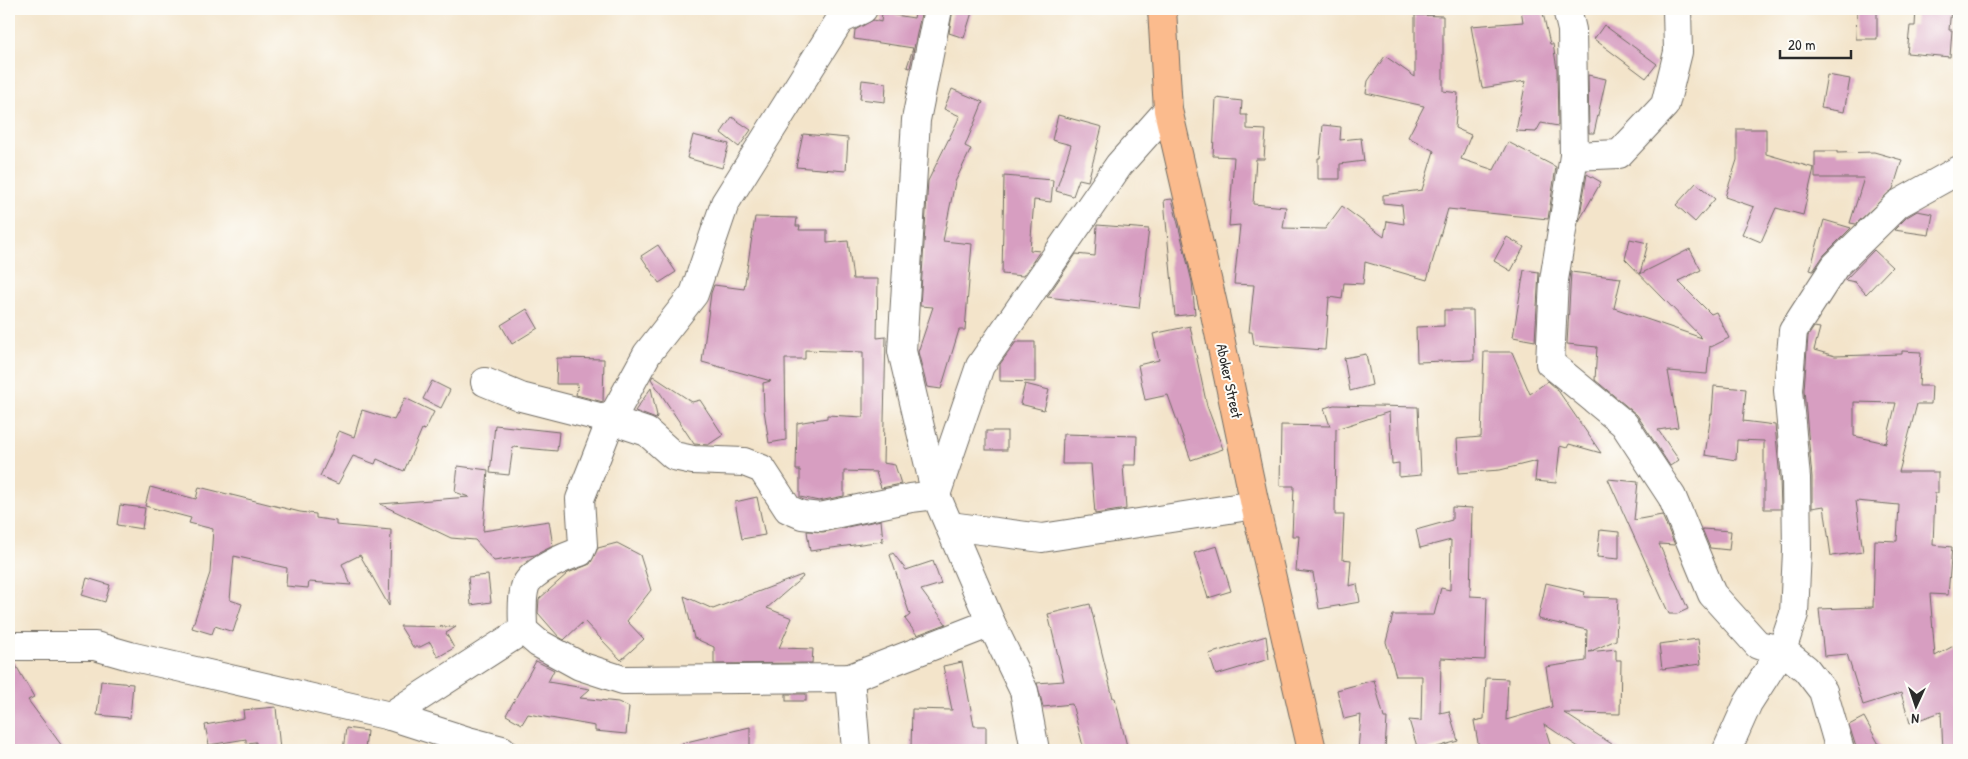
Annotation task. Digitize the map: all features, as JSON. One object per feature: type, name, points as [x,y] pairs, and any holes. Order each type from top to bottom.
[{"type":"main road","name":"Aboker Street","points":[[1162,9],[1168,110],[1312,750]]},
{"type":"street","points":[[523,630],[525,586],[532,576],[565,556],[580,552],[582,546],[580,499],[611,420],[647,354],[694,294],[725,203],[840,20],[863,9]]},
{"type":"street","points":[[938,9],[916,120],[902,351],[936,495],[991,623],[1024,691],[1035,750]]},
{"type":"street","points":[[1567,9],[1572,30],[1574,156],[1554,280],[1550,363],[1624,424],[1672,497],[1712,594],[1758,645],[1782,650],[1806,669],[1822,690],[1840,750]]},
{"type":"street","points":[[1574,156],[1619,154],[1665,105],[1678,52],[1677,9]]},
{"type":"street","points":[[936,495],[980,366],[1119,165],[1168,110]]},
{"type":"street","points":[[1727,750],[1748,703],[1782,650],[1794,614],[1798,551],[1796,478],[1788,390],[1793,331],[1835,266],[1898,204],[1959,170]]},
{"type":"street","points":[[485,382],[521,397],[611,420],[647,432],[674,456],[694,460],[744,462],[762,469],[788,509],[802,515],[820,517],[911,498],[936,495]]},
{"type":"street","points":[[950,526],[1042,538],[1256,505]]},
{"type":"street","points":[[523,630],[538,643],[580,666],[624,680],[850,678],[991,623]]},
{"type":"street","points":[[390,716],[523,630]]},
{"type":"street","points":[[11,646],[95,646],[130,656],[390,716],[502,750]]},
{"type":"street","points":[[850,678],[856,750]]},
{"type":"building","points":[[916,9],[922,9],[910,68],[907,67],[913,48],[854,39],[855,30],[873,20],[881,22],[882,13],[914,18]]},
{"type":"building","points":[[953,9],[973,9],[964,38],[949,33]]},
{"type":"building","points":[[1521,9],[1542,9],[1550,44],[1553,44],[1557,69],[1558,126],[1541,123],[1536,132],[1516,131],[1526,81],[1482,88],[1471,26],[1523,22]]},
{"type":"building","points":[[1857,9],[1877,9],[1877,39],[1856,39]]},
{"type":"building","points":[[1916,9],[1951,9],[1949,30],[1952,30],[1950,57],[1907,53],[1910,26],[1915,26]]},
{"type":"building","points":[[1415,15],[1443,16],[1443,91],[1458,93],[1455,128],[1471,135],[1461,159],[1494,170],[1508,142],[1556,167],[1548,219],[1448,209],[1427,280],[1365,262],[1363,284],[1344,283],[1342,299],[1329,297],[1325,350],[1254,345],[1252,332],[1249,332],[1254,285],[1234,284],[1240,225],[1229,226],[1234,157],[1213,156],[1216,98],[1242,101],[1241,115],[1247,115],[1247,129],[1266,130],[1264,159],[1256,159],[1253,204],[1286,207],[1283,228],[1325,229],[1342,206],[1384,237],[1387,221],[1404,224],[1402,205],[1383,203],[1383,195],[1422,190],[1434,151],[1408,137],[1424,106],[1366,93],[1368,81],[1385,56],[1415,77]]},
{"type":"building","points":[[1604,25],[1657,64],[1646,78],[1594,39]]},
{"type":"building","points":[[1588,75],[1606,79],[1594,133],[1589,133]]},
{"type":"building","points":[[1827,75],[1850,79],[1844,112],[1821,108]]},
{"type":"building","points":[[862,80],[886,83],[885,102],[860,99]]},
{"type":"building","points":[[952,89],[983,102],[965,146],[971,149],[955,182],[943,241],[972,244],[965,330],[959,330],[941,389],[927,387],[918,352],[933,307],[920,306],[928,181],[960,116],[944,109]]},
{"type":"building","points":[[1058,115],[1102,127],[1088,181],[1079,179],[1073,196],[1056,191],[1071,145],[1052,140]]},
{"type":"building","points":[[732,117],[751,130],[739,147],[721,133]]},
{"type":"building","points":[[1323,125],[1341,127],[1340,140],[1361,138],[1364,161],[1340,164],[1340,179],[1318,179],[1318,158],[1320,158]]},
{"type":"building","points":[[1737,129],[1766,129],[1766,154],[1814,168],[1803,215],[1776,208],[1761,242],[1742,234],[1754,207],[1725,197],[1737,160]]},
{"type":"building","points":[[803,134],[848,138],[846,171],[796,167]]},
{"type":"building","points":[[693,135],[729,144],[722,168],[687,158]]},
{"type":"building","points":[[1815,151],[1837,151],[1837,153],[1874,152],[1902,160],[1893,189],[1856,224],[1850,223],[1864,178],[1815,178]]},
{"type":"building","points":[[1587,174],[1601,182],[1579,221]]},
{"type":"building","points":[[1004,176],[1053,180],[1051,202],[1034,200],[1030,250],[1040,251],[1023,276],[1002,274]]},
{"type":"building","points":[[1696,183],[1715,199],[1695,222],[1676,205]]},
{"type":"building","points":[[1172,199],[1192,282],[1195,314],[1175,316],[1164,200]]},
{"type":"building","points":[[1917,211],[1933,214],[1929,235],[1894,230],[1907,217]]},
{"type":"building","points":[[755,217],[797,218],[796,226],[800,226],[799,230],[827,230],[827,243],[848,241],[853,279],[878,279],[877,338],[886,337],[883,463],[895,465],[901,484],[881,488],[876,472],[844,471],[844,496],[819,501],[800,497],[800,470],[796,470],[797,423],[827,418],[827,415],[863,417],[863,352],[805,350],[805,359],[785,359],[786,440],[769,443],[764,410],[763,383],[771,381],[702,362],[711,293],[714,285],[744,289]]},
{"type":"building","points":[[1824,220],[1851,228],[1824,255],[1813,271],[1810,270]]},
{"type":"building","points":[[1097,225],[1149,229],[1139,308],[1047,297],[1076,254],[1095,256]]},
{"type":"building","points":[[1507,237],[1524,247],[1511,271],[1494,261]]},
{"type":"building","points":[[1630,239],[1648,243],[1640,274],[1690,249],[1701,270],[1678,281],[1711,314],[1716,312],[1729,338],[1710,346],[1707,374],[1668,371],[1678,427],[1658,430],[1679,460],[1670,466],[1637,415],[1595,380],[1597,347],[1567,344],[1571,272],[1621,278],[1614,308],[1702,338],[1625,259]]},
{"type":"building","points":[[658,245],[676,272],[659,283],[641,256]]},
{"type":"building","points":[[1874,250],[1892,267],[1866,294],[1855,282],[1845,280]]},
{"type":"building","points":[[1524,270],[1539,272],[1535,341],[1513,337]]},
{"type":"building","points":[[527,309],[538,328],[512,344],[501,325]]},
{"type":"building","points":[[1444,310],[1473,310],[1474,360],[1417,362],[1416,327],[1444,326]]},
{"type":"building","points":[[1190,326],[1207,406],[1223,449],[1191,460],[1168,395],[1145,400],[1138,365],[1159,360],[1153,334]]},
{"type":"building","points":[[1814,327],[1820,328],[1814,350],[1835,356],[1902,354],[1902,351],[1921,352],[1919,386],[1932,386],[1931,404],[1917,404],[1899,472],[1938,472],[1938,493],[1935,493],[1933,545],[1952,547],[1948,595],[1930,594],[1935,656],[1959,643],[1959,750],[1943,750],[1941,712],[1910,723],[1901,693],[1863,705],[1847,654],[1824,656],[1819,609],[1873,607],[1875,540],[1897,541],[1899,505],[1856,501],[1863,552],[1831,556],[1824,506],[1812,508],[1812,477],[1804,390],[1808,336]],"holes":[[[1854,402],[1896,403],[1886,443],[1854,436]]]},
{"type":"building","points":[[1016,342],[1035,342],[1035,382],[1000,381],[1000,364]]},
{"type":"building","points":[[1484,352],[1512,352],[1530,394],[1548,381],[1557,389],[1601,453],[1569,444],[1567,448],[1560,446],[1556,483],[1535,481],[1537,461],[1500,470],[1459,473],[1457,439],[1481,437]]},
{"type":"building","points":[[1366,354],[1372,385],[1350,391],[1344,358]]},
{"type":"building","points":[[557,358],[604,359],[603,402],[576,395],[578,384],[556,384]]},
{"type":"building","points":[[653,376],[692,402],[700,400],[723,435],[708,445],[694,444],[651,379]]},
{"type":"building","points":[[432,381],[450,390],[441,408],[423,399]]},
{"type":"building","points":[[1025,384],[1049,390],[1044,410],[1020,404]]},
{"type":"building","points":[[1714,386],[1746,389],[1743,421],[1775,425],[1781,509],[1764,509],[1764,441],[1737,440],[1736,460],[1705,455],[1712,414]]},
{"type":"building","points":[[651,388],[657,416],[656,419],[635,411]]},
{"type":"building","points":[[405,398],[434,412],[425,430],[422,429],[404,471],[377,459],[375,464],[353,456],[338,484],[320,476],[339,431],[354,437],[362,410],[394,420]]},
{"type":"building","points":[[1334,405],[1418,407],[1421,475],[1399,477],[1399,463],[1392,464],[1389,412],[1336,429],[1335,515],[1344,515],[1342,559],[1351,560],[1349,586],[1357,584],[1360,602],[1319,609],[1313,573],[1296,571],[1299,536],[1292,536],[1294,486],[1280,486],[1281,425],[1330,426],[1324,408]]},
{"type":"building","points":[[495,425],[559,432],[557,451],[513,447],[509,475],[490,473]]},
{"type":"building","points":[[986,431],[1007,431],[1007,450],[986,450]]},
{"type":"building","points":[[1063,434],[1137,436],[1136,465],[1123,465],[1126,509],[1095,514],[1091,464],[1062,464]]},
{"type":"building","points":[[458,466],[488,470],[483,531],[549,521],[553,546],[535,555],[494,561],[475,540],[451,538],[380,504],[469,497],[455,492]]},
{"type":"building","points":[[1608,479],[1638,482],[1634,520],[1662,515],[1675,545],[1659,544],[1688,609],[1677,614],[1669,614]]},
{"type":"building","points":[[150,487],[196,499],[199,487],[300,512],[316,514],[316,518],[336,521],[336,525],[391,530],[389,606],[360,555],[342,564],[351,585],[309,582],[308,588],[286,586],[287,568],[234,556],[230,600],[242,604],[233,632],[215,626],[212,634],[192,628],[210,573],[213,529],[189,523],[191,518],[145,506]]},
{"type":"building","points":[[757,497],[765,535],[742,539],[735,502]]},
{"type":"building","points":[[120,505],[145,508],[142,529],[117,525]]},
{"type":"building","points":[[1452,507],[1472,508],[1470,596],[1487,597],[1485,660],[1441,658],[1440,713],[1449,711],[1458,741],[1427,750],[1418,750],[1409,720],[1421,721],[1422,676],[1396,676],[1386,642],[1393,615],[1434,615],[1441,588],[1450,590],[1451,540],[1420,548],[1416,530],[1452,520]]},
{"type":"building","points":[[881,520],[883,541],[810,551],[807,531],[823,532]]},
{"type":"building","points":[[1702,529],[1731,531],[1729,550],[1710,548]]},
{"type":"building","points":[[1600,530],[1619,532],[1619,559],[1597,557]]},
{"type":"building","points":[[617,543],[640,555],[651,590],[627,621],[644,639],[621,660],[584,621],[564,640],[559,637],[538,613],[539,599],[568,573],[590,564],[598,548]]},
{"type":"building","points":[[1217,546],[1231,591],[1208,598],[1194,553]]},
{"type":"building","points":[[893,553],[906,570],[933,561],[941,584],[921,590],[946,624],[917,635],[905,619],[910,615],[890,555]]},
{"type":"building","points":[[488,575],[491,602],[471,605],[468,577]]},
{"type":"building","points":[[802,575],[803,577],[767,608],[792,618],[779,648],[813,649],[812,663],[714,664],[714,647],[694,638],[684,596],[713,609]]},
{"type":"building","points":[[87,578],[110,585],[105,602],[82,595]]},
{"type":"building","points":[[1546,583],[1585,592],[1584,597],[1618,598],[1616,640],[1589,652],[1616,649],[1616,660],[1621,660],[1620,714],[1564,713],[1621,750],[1583,750],[1544,724],[1552,750],[1494,750],[1493,746],[1479,748],[1474,721],[1484,719],[1486,678],[1508,679],[1506,720],[1552,707],[1546,667],[1586,661],[1587,630],[1538,619]]},
{"type":"building","points":[[1090,604],[1128,750],[1084,750],[1072,704],[1043,707],[1037,683],[1064,681],[1048,614]]},
{"type":"building","points":[[400,626],[456,627],[446,633],[454,648],[438,657],[430,642],[420,647],[413,647]]},
{"type":"building","points":[[1266,636],[1269,659],[1216,675],[1209,654]]},
{"type":"building","points":[[1698,639],[1701,664],[1662,669],[1659,644]]},
{"type":"building","points":[[9,661],[14,662],[34,697],[28,700],[65,750],[9,750]]},
{"type":"building","points":[[536,661],[554,670],[548,682],[590,689],[580,698],[618,702],[629,707],[626,734],[595,731],[595,726],[528,714],[522,724],[506,715]]},
{"type":"building","points":[[962,662],[974,726],[986,726],[986,750],[911,748],[912,709],[952,710],[943,666]]},
{"type":"building","points":[[1374,680],[1384,718],[1387,718],[1385,750],[1358,750],[1361,715],[1344,719],[1337,690]]},
{"type":"building","points":[[101,681],[133,684],[130,718],[97,715]]},
{"type":"building","points":[[786,694],[806,694],[806,701],[786,701]]},
{"type":"building","points":[[276,707],[280,750],[256,750],[256,742],[246,743],[246,739],[209,745],[205,725],[244,718],[243,710]]},
{"type":"building","points":[[1864,717],[1882,750],[1858,750],[1849,725]]},
{"type":"building","points":[[750,727],[750,750],[682,750],[682,743]]},
{"type":"building","points":[[346,728],[367,731],[365,750],[343,750]]}]
